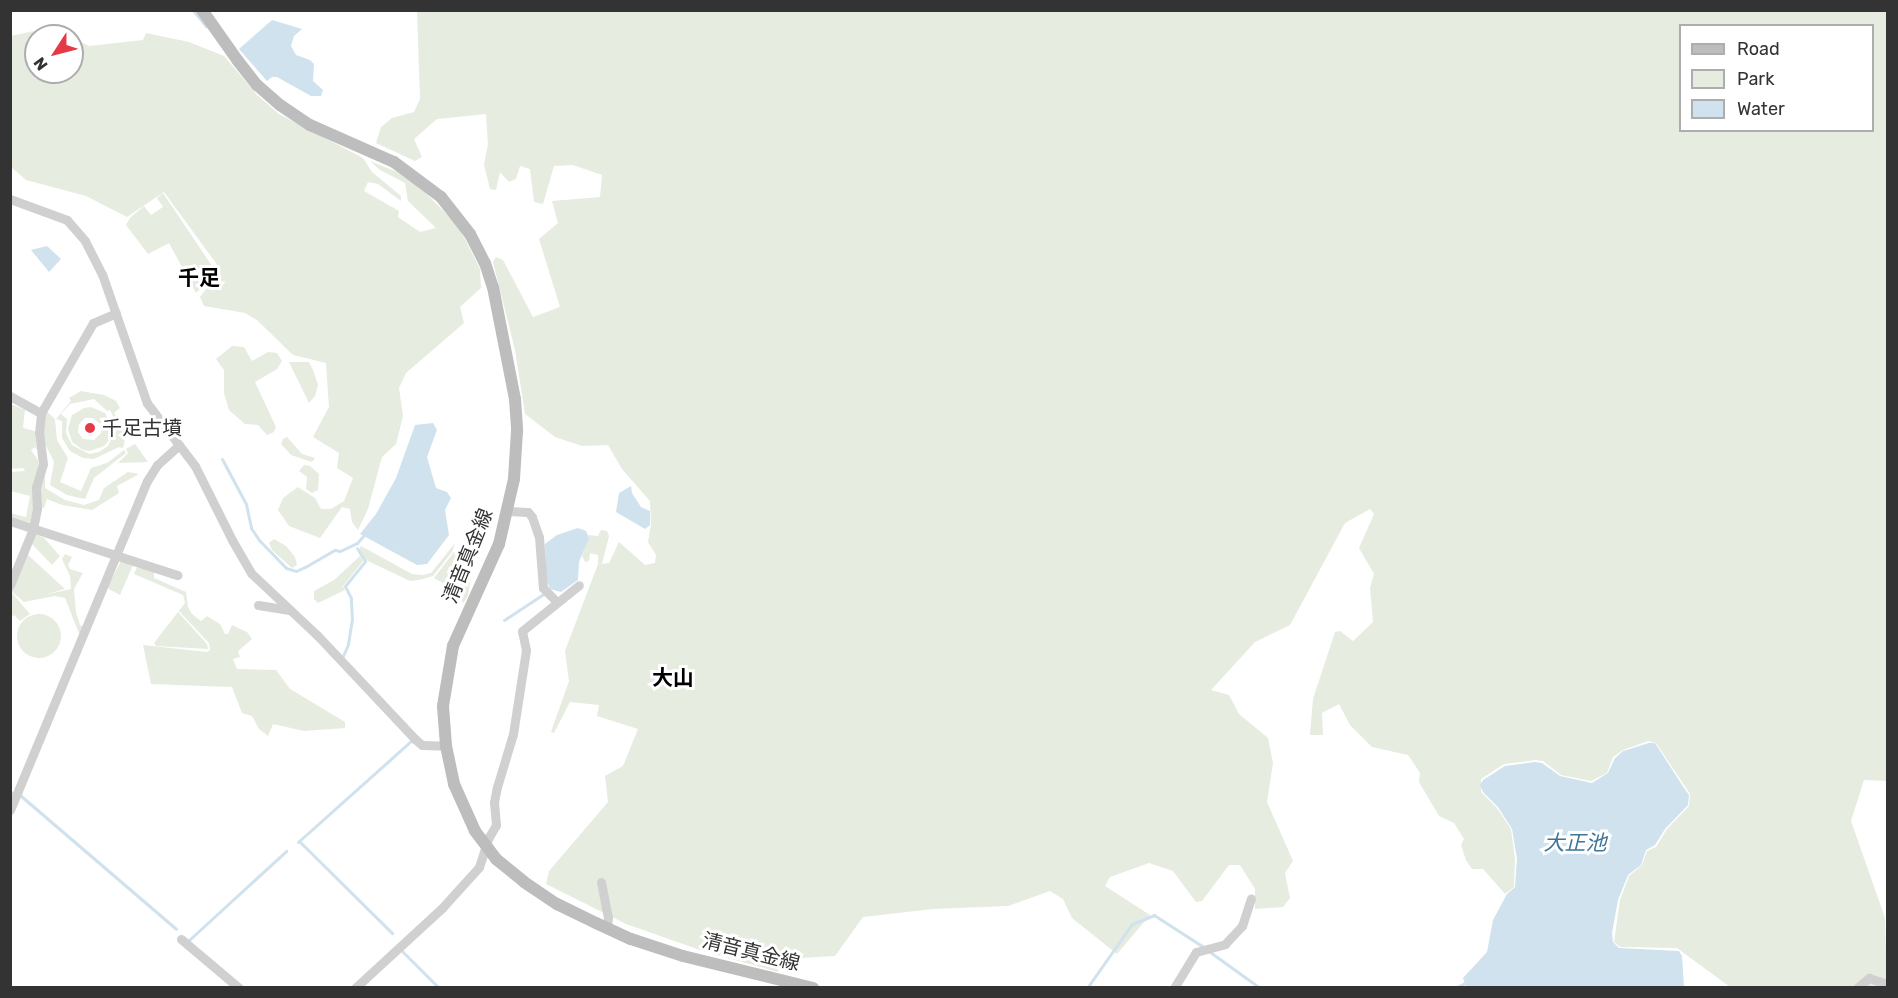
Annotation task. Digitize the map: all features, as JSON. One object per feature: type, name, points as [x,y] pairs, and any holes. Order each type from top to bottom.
[{"type":"main road","name":"清音真金線","points":[[202,10],[244,69],[280,105],[310,125],[409,171],[441,197],[470,234],[485,263],[493,287],[515,399],[516,462],[508,511],[489,568],[453,646],[443,706],[446,746],[460,803],[487,848],[507,870],[541,894],[607,929],[682,956],[813,987]]},
{"type":"street","points":[[10,199],[59,217],[75,228],[97,262],[147,403],[203,481],[244,562],[261,584],[317,635],[415,740],[422,745],[446,746]]},
{"type":"street","points":[[10,585],[33,529],[37,508],[36,487],[43,464],[39,433],[41,413],[93,323],[116,314]]},
{"type":"street","points":[[10,396],[35,407],[41,413]]},
{"type":"street","points":[[10,810],[150,474],[179,445]]},
{"type":"street","points":[[508,511],[528,512],[532,517],[539,537],[546,592],[557,602]]},
{"type":"street","points":[[10,521],[177,575]]},
{"type":"street","points":[[355,987],[442,908],[479,867],[489,837],[496,825],[496,787],[513,734],[526,650],[522,631],[579,585]]},
{"type":"street","points":[[258,605],[290,610]]},
{"type":"street","points":[[601,882],[608,917],[607,929]]},
{"type":"street","points":[[1174,987],[1196,952],[1225,944],[1242,926],[1251,898]]},
{"type":"street","points":[[181,939],[239,987]]},
{"type":"street","points":[[1857,987],[1869,978],[1887,984]]},
{"type":"green space","points":[[417,11],[1887,11],[1888,781],[1864,780],[1851,821],[1885,918],[1887,987],[1730,987],[1677,948],[1620,947],[1614,942],[1620,900],[1629,876],[1642,865],[1647,851],[1656,847],[1667,829],[1689,806],[1690,794],[1656,743],[1648,741],[1623,750],[1613,757],[1607,773],[1591,781],[1561,775],[1543,761],[1535,760],[1504,764],[1481,779],[1481,792],[1497,808],[1511,829],[1515,859],[1514,887],[1505,894],[1483,869],[1472,869],[1461,845],[1464,839],[1454,823],[1439,816],[1419,782],[1420,773],[1408,755],[1372,747],[1350,725],[1339,704],[1322,713],[1323,735],[1310,735],[1313,699],[1335,632],[1340,631],[1353,641],[1373,622],[1370,588],[1374,574],[1359,548],[1374,514],[1370,509],[1345,523],[1290,625],[1255,642],[1211,690],[1229,695],[1239,714],[1268,738],[1273,763],[1267,802],[1293,861],[1285,873],[1290,898],[1283,907],[1255,909],[1255,889],[1240,865],[1229,865],[1202,901],[1196,902],[1173,871],[1149,863],[1110,877],[1105,886],[1150,915],[1117,954],[1072,918],[1063,899],[1050,891],[1008,906],[933,909],[863,917],[835,956],[782,959],[778,972],[703,951],[626,924],[546,884],[549,871],[608,802],[605,776],[623,766],[638,729],[597,716],[599,705],[570,702],[554,733],[551,732],[569,681],[565,651],[598,564],[598,555],[590,553],[589,561],[585,562],[582,556],[589,535],[598,536],[601,530],[607,531],[609,536],[602,564],[609,563],[619,542],[645,565],[655,563],[656,555],[648,542],[651,524],[650,501],[622,469],[608,445],[582,446],[555,437],[525,414],[515,350],[493,262],[496,257],[503,260],[533,317],[560,307],[539,239],[558,223],[552,201],[600,197],[602,175],[573,165],[554,166],[543,204],[534,202],[530,169],[520,166],[516,179],[509,182],[500,172],[496,190],[490,189],[484,165],[488,144],[486,114],[437,119],[414,139],[422,157],[415,161],[376,143],[381,127],[392,118],[414,112],[420,99]]},
{"type":"green space","points":[[24,33],[24,84],[84,84],[84,44],[89,46],[143,40],[146,33],[189,42],[224,56],[257,95],[279,114],[363,158],[372,172],[401,196],[401,201],[378,184],[368,182],[364,191],[399,211],[398,217],[420,232],[436,228],[408,201],[405,183],[380,170],[370,161],[397,172],[420,187],[459,227],[480,269],[481,288],[460,307],[464,323],[406,373],[399,388],[403,416],[396,444],[382,457],[368,509],[358,530],[352,522],[350,509],[342,507],[320,538],[289,526],[278,510],[283,498],[298,487],[315,498],[321,509],[331,509],[344,501],[353,478],[337,468],[339,453],[313,437],[329,407],[326,363],[293,355],[257,320],[245,313],[204,306],[200,297],[221,270],[164,192],[127,217],[86,196],[26,180],[11,167],[11,36]]},
{"type":"green space","points":[[163,193],[212,266],[213,276],[196,293],[169,243],[148,254],[126,225],[130,218],[144,206],[151,215],[163,207],[157,198]]},
{"type":"green space","points":[[232,346],[244,347],[252,361],[268,352],[277,353],[282,361],[277,369],[255,382],[276,427],[274,432],[267,435],[258,425],[245,424],[229,410],[224,393],[224,370],[216,359]]},
{"type":"green space","points":[[289,362],[309,362],[313,370],[318,385],[315,396],[309,403]]},
{"type":"green space","points":[[81,391],[104,395],[116,401],[120,408],[114,413],[126,434],[123,448],[119,447],[94,459],[83,458],[70,451],[62,438],[62,421],[56,419],[71,401],[69,398]],"holes":[[[94,399],[107,411],[110,410],[119,428],[115,431],[108,446],[99,452],[89,454],[72,445],[66,433],[67,419],[61,414],[70,404]]]},
{"type":"green space","points":[[11,404],[25,410],[23,428],[35,431],[37,450],[35,447],[31,450],[38,460],[39,467],[31,523],[11,518],[10,513],[26,517],[30,496],[11,491],[11,472],[25,471],[23,468],[11,469]]},
{"type":"green space","points":[[91,407],[105,413],[112,426],[109,440],[104,446],[90,451],[83,450],[72,442],[68,429],[72,415]],"holes":[[[85,418],[93,418],[101,425],[101,433],[94,440],[83,439],[78,432],[79,424]]]},
{"type":"green space","points":[[46,411],[55,419],[57,440],[68,458],[60,482],[81,491],[91,468],[107,463],[124,450],[126,453],[94,478],[85,499],[67,495],[50,485],[54,462],[45,444],[45,488],[65,500],[84,505],[99,500],[104,488],[128,472],[139,474],[117,486],[119,493],[92,510],[62,505],[47,499],[44,508],[40,507],[41,434]]},
{"type":"green space","points":[[287,437],[302,454],[315,458],[312,462],[291,455],[281,444]]},
{"type":"green space","points":[[135,444],[148,462],[118,463],[128,453],[126,449]]},
{"type":"green space","points":[[304,465],[310,466],[319,474],[318,490],[312,493],[306,489],[307,477],[299,471]]},
{"type":"green space","points":[[33,533],[44,538],[60,556],[52,565],[30,542]]},
{"type":"green space","points":[[274,539],[286,546],[295,557],[297,565],[292,568],[272,550],[269,543]]},
{"type":"green space","points":[[455,543],[452,552],[433,576],[410,581],[366,560],[359,550],[361,546],[412,574],[422,575],[431,573]]},
{"type":"green space","points":[[454,552],[471,576],[468,596],[463,603],[455,590],[434,578]]},
{"type":"green space","points":[[27,554],[65,589],[44,595],[71,589],[70,576],[62,559],[65,554],[72,557],[68,565],[70,569],[83,573],[74,589],[76,612],[80,625],[84,627],[80,636],[65,598],[55,596],[24,602],[11,591]]},
{"type":"green space","points":[[360,556],[363,561],[343,586],[345,590],[318,603],[314,599],[314,591],[334,580]]},
{"type":"green space","points":[[121,561],[133,565],[120,595],[107,588]]},
{"type":"green space","points":[[137,567],[154,571],[154,578],[186,592],[188,607],[192,614],[201,621],[207,616],[220,624],[225,634],[228,634],[232,625],[247,632],[252,639],[238,651],[240,657],[233,659],[237,669],[276,670],[290,689],[345,722],[345,728],[304,731],[273,724],[268,736],[259,729],[252,716],[242,713],[232,687],[151,684],[143,645],[207,652],[210,650],[209,643],[179,611],[185,603],[183,595],[134,574]]},
{"type":"green space","points":[[12,593],[30,614],[20,621],[14,615],[11,617]]},
{"type":"green space","points":[[178,612],[207,644],[208,649],[156,646],[154,643]]},
{"type":"green space","points":[[39,614],[48,615],[55,620],[60,627],[60,645],[55,652],[48,657],[39,658],[30,657],[23,652],[18,645],[17,636],[18,627],[23,620],[30,615]]},
{"type":"water","points":[[272,20],[302,29],[294,36],[291,46],[296,55],[314,64],[313,81],[323,90],[321,96],[311,96],[277,77],[272,77],[267,81],[239,49]]},
{"type":"water","points":[[47,246],[61,259],[49,272],[31,250]]},
{"type":"water","points":[[433,423],[437,430],[427,457],[436,488],[447,492],[451,498],[445,510],[449,535],[427,564],[417,565],[360,534],[376,514],[396,478],[415,425]]},
{"type":"water","points":[[631,486],[632,493],[641,507],[650,511],[650,525],[645,529],[616,512],[619,493]]},
{"type":"water","points":[[578,528],[586,531],[589,538],[579,562],[578,580],[561,592],[550,589],[546,578],[545,544],[557,535]]},
{"type":"water","name":"大正池","points":[[1655,743],[1689,795],[1688,805],[1665,829],[1655,845],[1646,850],[1641,865],[1628,875],[1618,900],[1612,933],[1613,942],[1619,948],[1679,951],[1682,956],[1684,987],[1466,987],[1463,978],[1487,952],[1493,920],[1507,894],[1515,887],[1517,859],[1512,829],[1498,807],[1483,792],[1480,785],[1483,780],[1505,766],[1535,762],[1542,763],[1560,776],[1592,783],[1608,773],[1615,758],[1623,751]]},
{"type":"waterway","points":[[193,10],[206,26]]},
{"type":"waterway","points":[[222,459],[246,504],[251,528],[259,540],[286,568],[296,571],[335,550],[340,551],[357,543],[364,535]]},
{"type":"waterway","points":[[343,656],[348,644],[352,620],[351,598],[345,586],[365,561],[357,548]]},
{"type":"waterway","points":[[504,620],[545,593]]},
{"type":"waterway","points":[[298,842],[411,741]]},
{"type":"waterway","points":[[10,792],[21,796],[176,929]]},
{"type":"waterway","points":[[299,841],[392,933]]},
{"type":"waterway","points":[[189,940],[286,851]]},
{"type":"waterway","points":[[1087,988],[1132,924],[1154,915],[1205,948]]},
{"type":"waterway","points":[[402,951],[439,988]]},
{"type":"waterway","points":[[1210,952],[1260,988]]},
{"type":"waterway","points":[[1455,988],[1465,983]]},
{"type":"place","name":"千足古墳","points":[[90,428]]},
{"type":"district","name":"千足","points":[[199,278]]},
{"type":"district","name":"大山","points":[[673,678]]}]
